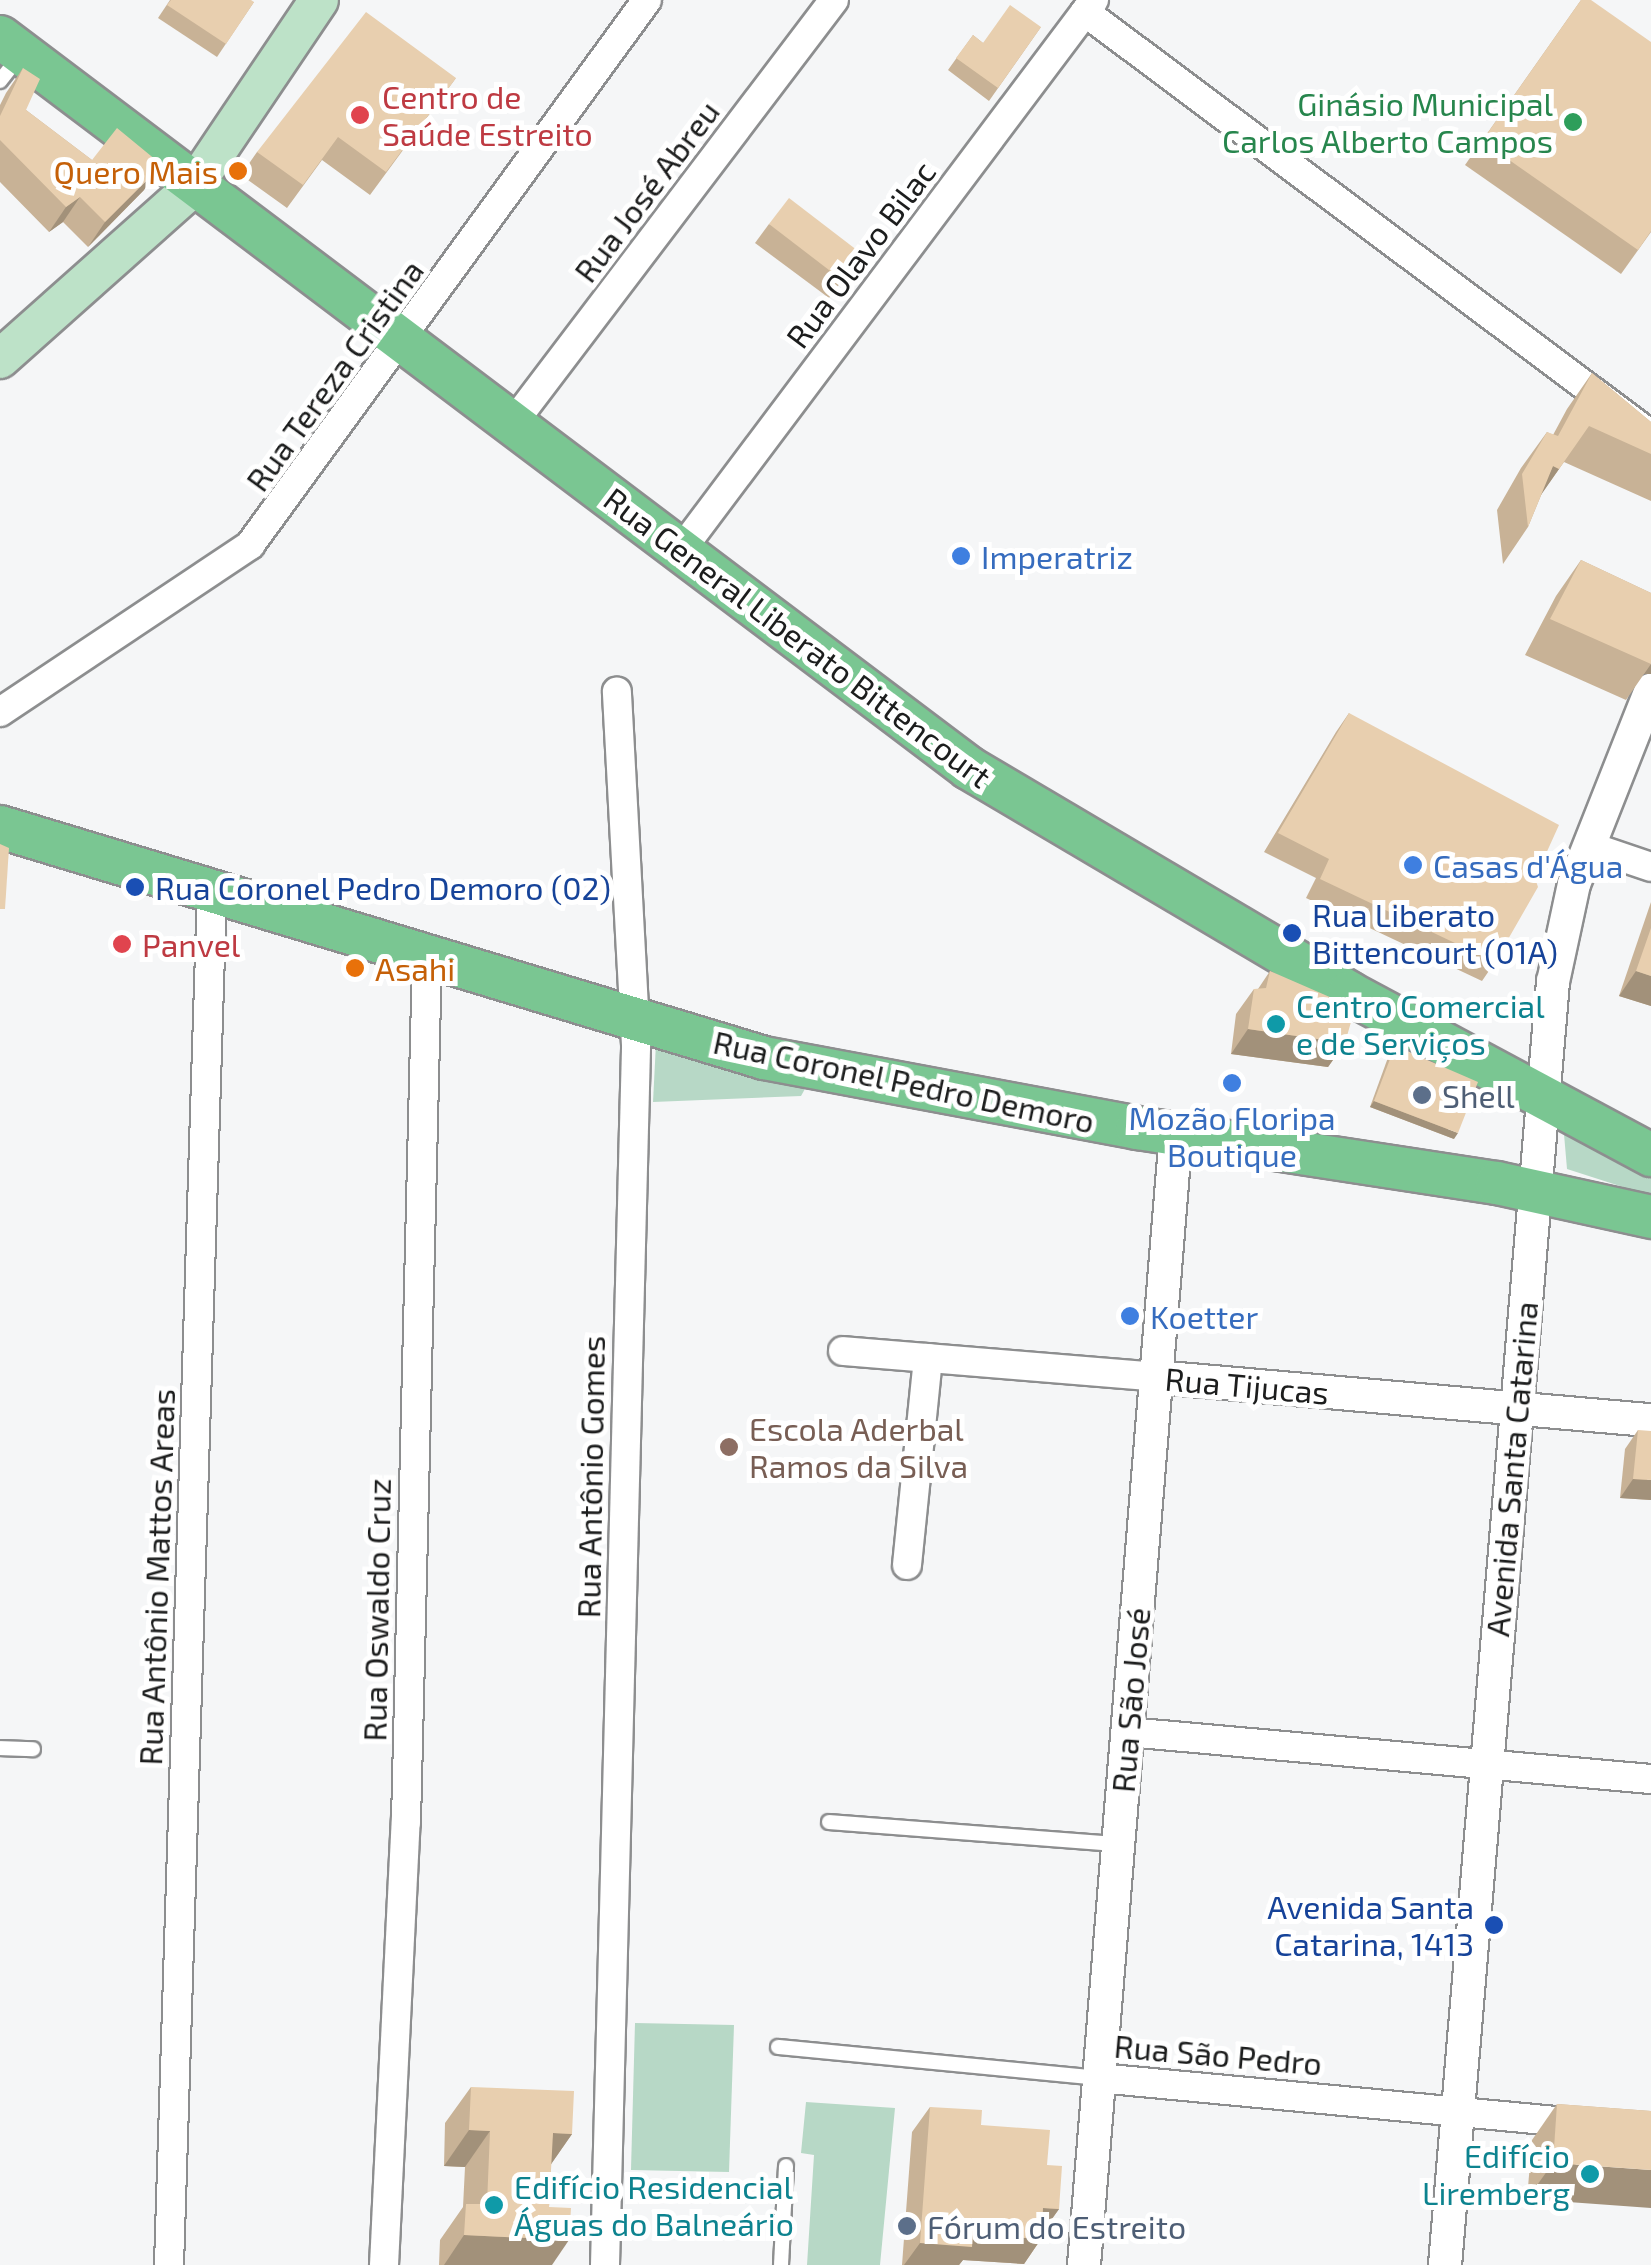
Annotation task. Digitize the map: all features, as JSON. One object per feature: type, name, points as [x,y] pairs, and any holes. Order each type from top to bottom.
[{"type":"main road","points":[[0,359],[192,187],[319,0]]},
{"type":"main road","name":"Rua General Liberato Bittencourt","points":[[7,57],[402,340],[1001,789],[1349,993],[1651,1154]]},
{"type":"main road","name":"Rua Coronel Pedro Demoro","points":[[0,828],[636,1020],[820,1071],[1176,1135],[1534,1191],[1651,1217]]},
{"type":"street","name":"Rua José Abreu","points":[[513,423],[834,0]]},
{"type":"street","name":"Rua Tereza Cristina","points":[[0,712],[250,545],[645,1]]},
{"type":"street","points":[[1090,6],[1651,435]]},
{"type":"street","name":"Rua Olavo Bilac","points":[[681,550],[1090,6]]},
{"type":"street","name":"Avenida Santa Catarina","points":[[1445,2265],[1558,946],[1589,846],[1651,690]]},
{"type":"street","name":"Rua Antônio Gomes","points":[[606,2265],[636,1020],[618,692]]},
{"type":"street","points":[[1589,846],[1651,868]]},
{"type":"street","name":"Rua Antônio Mattos Areas","points":[[169,2265],[212,892]]},
{"type":"street","name":"Rua Oswaldo Cruz","points":[[384,2265],[406,1822],[427,957]]},
{"type":"street","name":"Rua São José","points":[[1084,2265],[1176,1135]]},
{"type":"street","name":"Rua Tijucas","points":[[843,1351],[1651,1420]]},
{"type":"street","points":[[906,1565],[928,1358]]},
{"type":"street","points":[[1128,1732],[1651,1779]]},
{"type":"street","name":"Rua São Pedro","points":[[1099,2078],[1651,2130]]},
{"type":"lane","points":[[0,1748],[33,1749]]},
{"type":"lane","points":[[829,1822],[1118,1844]]},
{"type":"lane","name":"Rua São Pedro","points":[[778,2047],[1099,2078]]},
{"type":"lane","points":[[781,2265],[786,2166]]},
{"type":"green space","points":[[656,1043],[803,1079],[806,1087],[801,1096],[653,1102]]},
{"type":"green space","points":[[1573,1126],[1651,1160],[1651,1196],[1567,1169],[1564,1134]]},
{"type":"green space","points":[[635,2023],[734,2025],[729,2172],[631,2170]]},
{"type":"green space","points":[[806,2102],[895,2108],[880,2265],[807,2265],[814,2155],[801,2153]]},
{"type":"building","points":[[171,0],[254,2],[226,44],[167,5]]},
{"type":"building","name":"Ginásio Municipal Carlos Alberto Campos","points":[[1581,0],[1591,0],[1651,42],[1651,231],[1638,250],[1482,141]]},
{"type":"building","points":[[1010,5],[1041,27],[998,88],[956,58],[973,35],[983,43]]},
{"type":"building","name":"Centro de Saúde Estreito","points":[[366,12],[456,78],[386,172],[338,137],[303,185],[257,152]]},
{"type":"building","points":[[23,68],[40,79],[26,110],[92,160],[117,128],[162,165],[105,222],[80,197],[66,207],[0,140],[0,116]]},
{"type":"building","points":[[789,198],[862,254],[842,280],[769,224]]},
{"type":"building","points":[[1592,373],[1651,422],[1651,454],[1589,426],[1559,469],[1553,466],[1528,527],[1522,474],[1547,432],[1558,436]]},
{"type":"building","points":[[1581,560],[1651,593],[1651,664],[1550,619]]},
{"type":"building","name":"Casas d'Água","points":[[1349,713],[1559,825],[1535,878],[1538,887],[1495,962],[1320,879],[1329,859],[1278,833]]},
{"type":"building","points":[[0,844],[9,848],[5,909],[0,909]]},
{"type":"building","points":[[1651,928],[1651,976],[1636,971]]},
{"type":"building","points":[[1270,971],[1355,1008],[1345,1043],[1248,1029],[1254,989],[1266,988]]},
{"type":"building","name":"Shell","points":[[1395,1046],[1478,1082],[1458,1133],[1374,1101]]},
{"type":"building","points":[[1638,1430],[1651,1431],[1651,1480],[1633,1479]]},
{"type":"building","points":[[471,2087],[574,2091],[572,2134],[553,2133],[549,2207],[571,2208],[569,2240],[464,2235],[466,2204],[487,2204],[490,2131],[469,2130]]},
{"type":"building","points":[[1557,2104],[1651,2111],[1651,2170],[1553,2163]]},
{"type":"building","points":[[930,2107],[982,2110],[981,2125],[1050,2130],[1047,2165],[1062,2166],[1059,2209],[1043,2208],[1041,2239],[973,2234],[972,2247],[920,2243]]},
{"type":"place","name":"Centro de Saúde Estreito","points":[[360,115]]},
{"type":"place","name":"Ginásio Municipal Carlos Alberto Campos","points":[[1573,122]]},
{"type":"place","name":"Quero Mais","points":[[238,171]]},
{"type":"place","name":"Imperatriz","points":[[961,556]]},
{"type":"place","name":"Casas d'Água","points":[[1413,865]]},
{"type":"place","name":"Rua Coronel Pedro Demoro (02)","points":[[135,887]]},
{"type":"place","name":"Rua Liberato Bittencourt (01A)","points":[[1292,933]]},
{"type":"place","name":"Panvel","points":[[122,944]]},
{"type":"place","name":"Asahi","points":[[355,968]]},
{"type":"place","name":"Centro Comercial e de Serviços","points":[[1276,1024]]},
{"type":"place","name":"Mozão Floripa Boutique","points":[[1232,1083]]},
{"type":"place","name":"Shell","points":[[1422,1095]]},
{"type":"place","name":"Koetter","points":[[1130,1316]]},
{"type":"place","name":"Escola Aderbal Ramos da Silva","points":[[729,1447]]},
{"type":"place","name":"Avenida Santa Catarina, 1413","points":[[1494,1925]]},
{"type":"place","name":"Edifício Liremberg","points":[[1590,2174]]},
{"type":"place","name":"Edifício Residencial Águas do Balneário","points":[[494,2205]]},
{"type":"place","name":"Fórum do Estreito","points":[[907,2226]]}]
